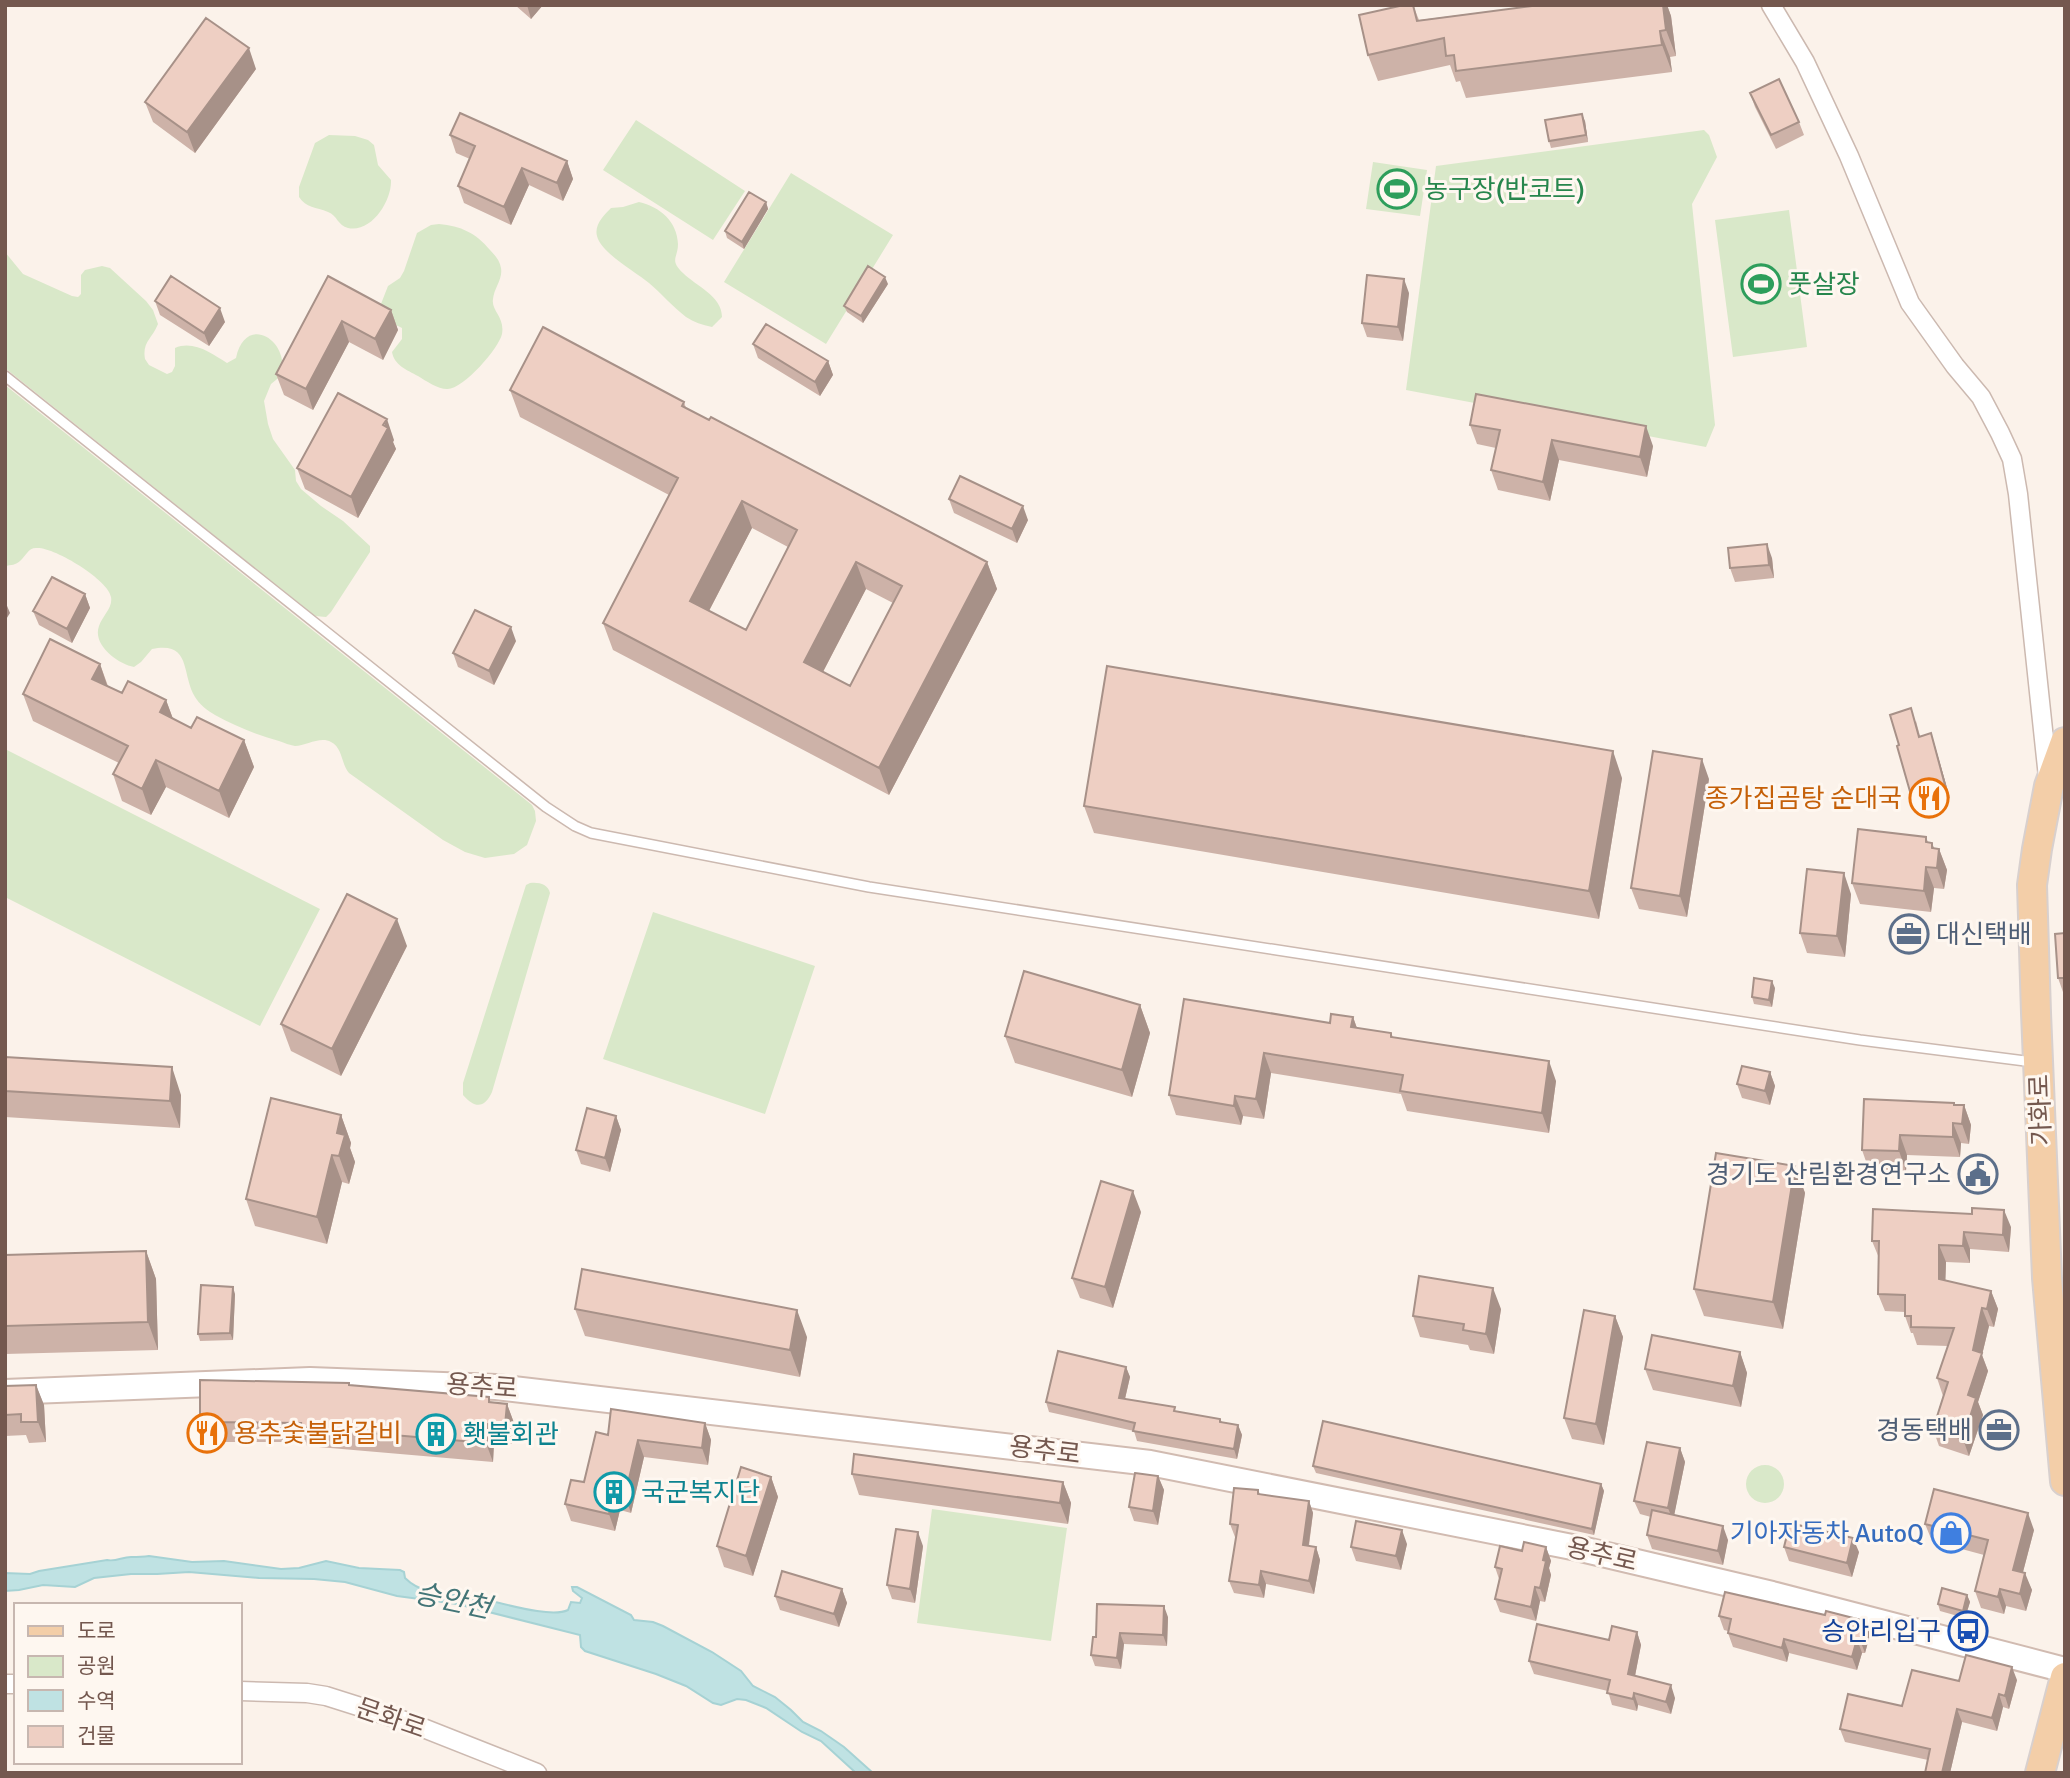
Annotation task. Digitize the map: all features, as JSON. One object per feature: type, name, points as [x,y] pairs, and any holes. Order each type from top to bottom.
[{"type":"main road","name":"가화로","points":[[2065,742],[2049,786],[2032,885],[2048,1278],[2065,1481]]},
{"type":"main road","points":[[2042,1772],[2065,1677]]},
{"type":"street","points":[[1771,5],[1805,62],[1849,156],[1910,303],[1981,397],[2012,459],[2049,786]]},
{"type":"street","name":"용추로","points":[[5,1392],[310,1380],[496,1387],[1150,1462],[1577,1548],[1785,1597],[2065,1670]]},
{"type":"street","name":"문화로","points":[[242,1691],[326,1696],[408,1722],[537,1773]]},
{"type":"lane","points":[[5,376],[546,807],[568,822],[591,832],[869,887],[1860,1040],[2038,1062]]},
{"type":"green space","points":[[636,120],[745,191],[713,240],[603,170]]},
{"type":"green space","points":[[1704,130],[1709,135],[1717,157],[1692,204],[1715,425],[1706,447],[1406,390],[1436,166]]},
{"type":"green space","points":[[329,135],[355,136],[368,140],[374,145],[378,165],[391,180],[388,197],[379,213],[357,228],[345,227],[331,213],[308,205],[299,197],[299,187],[315,143]]},
{"type":"green space","name":"농구장(반코트)","points":[[1373,162],[1427,170],[1420,216],[1366,209]]},
{"type":"green space","points":[[791,173],[893,235],[826,344],[724,282]]},
{"type":"green space","points":[[639,202],[654,207],[671,222],[678,244],[676,265],[713,297],[721,310],[722,317],[712,327],[686,317],[600,242],[597,228],[608,211]]},
{"type":"green space","name":"풋살장","points":[[1789,210],[1807,347],[1733,357],[1715,220]]},
{"type":"green space","points":[[439,224],[474,235],[497,258],[501,272],[493,303],[500,319],[502,334],[487,358],[471,376],[447,389],[428,382],[398,364],[392,352],[402,339],[402,328],[392,323],[379,309],[388,286],[400,278],[404,271],[417,233],[431,225]]},
{"type":"green space","points":[[5,252],[23,274],[78,297],[81,294],[81,275],[85,270],[102,266],[110,268],[153,310],[158,324],[146,344],[145,359],[149,365],[167,374],[172,372],[175,366],[175,348],[196,347],[227,363],[236,358],[241,345],[248,337],[256,334],[273,342],[282,362],[282,375],[271,384],[264,401],[273,439],[295,470],[296,481],[301,489],[370,546],[370,552],[326,617],[315,616],[5,368]]},
{"type":"green space","points":[[5,385],[532,805],[536,821],[527,845],[514,854],[485,858],[465,852],[443,840],[349,773],[338,748],[331,742],[322,740],[293,746],[246,730],[215,715],[195,697],[183,661],[174,650],[152,649],[134,667],[114,658],[103,647],[98,633],[111,605],[108,590],[91,573],[67,558],[55,552],[33,548],[17,563],[5,566]]},
{"type":"green space","points":[[5,749],[320,909],[260,1026],[5,897]]},
{"type":"green space","points":[[543,884],[550,893],[492,1092],[483,1104],[479,1105],[467,1100],[463,1095],[463,1083],[526,885]]},
{"type":"green space","points":[[653,912],[815,966],[765,1114],[603,1059]]},
{"type":"green space","points":[[1765,1465],[1778,1471],[1784,1484],[1778,1497],[1765,1503],[1752,1497],[1746,1484],[1752,1471]]},
{"type":"green space","points":[[932,1509],[1067,1528],[1051,1641],[917,1623]]},
{"type":"water","name":"승안천","points":[[149,1556],[192,1562],[224,1561],[281,1569],[299,1568],[326,1561],[359,1568],[400,1570],[404,1572],[405,1578],[419,1588],[546,1612],[568,1610],[571,1602],[580,1603],[582,1598],[572,1587],[577,1587],[631,1615],[634,1620],[663,1626],[712,1652],[741,1671],[753,1686],[775,1697],[803,1722],[844,1747],[873,1773],[856,1773],[821,1741],[766,1708],[737,1699],[721,1705],[713,1703],[686,1686],[585,1651],[581,1647],[580,1635],[457,1604],[397,1596],[345,1582],[189,1572],[131,1574],[94,1578],[75,1587],[43,1585],[5,1591],[5,1573],[30,1574],[107,1560]]},
{"type":"building","points":[[1413,5],[1417,21],[1540,5],[1663,5],[1666,30],[1660,31],[1662,45],[1456,71],[1454,55],[1446,56],[1444,38],[1368,55],[1359,15]]},
{"type":"building","points":[[206,18],[249,48],[187,132],[145,102]]},
{"type":"building","points":[[1779,79],[1799,122],[1771,135],[1750,93]]},
{"type":"building","points":[[460,113],[567,161],[557,183],[522,168],[504,207],[458,186],[475,146],[450,135]]},
{"type":"building","points":[[1582,114],[1586,135],[1549,141],[1545,120]]},
{"type":"building","points":[[749,192],[766,202],[742,242],[725,231]]},
{"type":"building","points":[[868,266],[885,277],[861,316],[844,306]]},
{"type":"building","points":[[1367,275],[1404,279],[1398,327],[1362,323]]},
{"type":"building","points":[[171,276],[220,308],[204,333],[155,301]]},
{"type":"building","points":[[328,276],[391,310],[375,339],[342,321],[306,389],[276,374]]},
{"type":"building","points":[[766,324],[828,361],[815,382],[753,344]]},
{"type":"building","points":[[543,327],[684,402],[682,406],[709,420],[711,417],[987,562],[879,768],[603,623],[678,478],[510,390]],"holes":[[[742,501],[797,530],[746,630],[690,601]],[[856,562],[902,586],[850,686],[804,662]]]},
{"type":"building","points":[[338,393],[387,419],[383,425],[388,428],[351,497],[297,468]]},
{"type":"building","points":[[1476,394],[1646,426],[1640,457],[1552,440],[1543,482],[1491,470],[1500,430],[1470,425]]},
{"type":"building","points":[[960,476],[1023,506],[1012,529],[949,499]]},
{"type":"building","points":[[1767,544],[1769,565],[1730,568],[1728,548]]},
{"type":"building","points":[[52,577],[85,594],[67,629],[33,611]]},
{"type":"building","points":[[475,610],[511,627],[489,671],[453,653]]},
{"type":"building","points":[[50,639],[100,664],[92,679],[122,693],[128,681],[166,700],[160,712],[191,728],[197,717],[244,740],[219,791],[156,760],[142,789],[113,774],[128,746],[23,694]]},
{"type":"building","points":[[1107,666],[1613,751],[1589,891],[1084,806]]},
{"type":"building","points":[[1911,708],[1919,737],[1931,733],[1945,785],[1911,795],[1890,715]]},
{"type":"building","points":[[1653,751],[1702,759],[1680,896],[1631,888]]},
{"type":"building","points":[[1858,829],[1926,837],[1926,842],[1932,843],[1932,848],[1939,849],[1937,868],[1926,867],[1924,891],[1852,883]]},
{"type":"building","points":[[1807,869],[1844,873],[1837,936],[1800,933]]},
{"type":"building","points":[[347,894],[397,919],[332,1049],[281,1024]]},
{"type":"building","points":[[2065,933],[2065,978],[2058,978],[2055,934]]},
{"type":"building","points":[[1024,971],[1140,1005],[1122,1070],[1005,1036]]},
{"type":"building","points":[[1754,978],[1772,981],[1769,1000],[1752,997]]},
{"type":"building","points":[[1184,999],[1330,1023],[1331,1014],[1353,1017],[1351,1027],[1391,1033],[1391,1037],[1549,1061],[1542,1113],[1400,1091],[1403,1075],[1264,1053],[1256,1099],[1235,1096],[1234,1106],[1169,1095]]},
{"type":"building","points":[[5,1057],[172,1067],[170,1101],[5,1091]]},
{"type":"building","points":[[1742,1066],[1770,1072],[1765,1091],[1737,1084]]},
{"type":"building","points":[[271,1098],[341,1115],[337,1133],[345,1135],[339,1156],[332,1155],[317,1217],[246,1199]]},
{"type":"building","points":[[1864,1099],[1964,1105],[1962,1124],[1953,1123],[1953,1137],[1900,1135],[1899,1151],[1862,1150]]},
{"type":"building","points":[[587,1108],[616,1116],[605,1158],[576,1150]]},
{"type":"building","points":[[1716,1153],[1795,1166],[1773,1302],[1694,1289]]},
{"type":"building","points":[[1101,1181],[1133,1191],[1105,1287],[1072,1278]]},
{"type":"building","points":[[1972,1208],[2004,1210],[2003,1235],[1964,1232],[1963,1246],[1939,1245],[1939,1279],[1991,1291],[1987,1309],[1982,1308],[1973,1350],[1982,1353],[1968,1395],[1976,1398],[1963,1439],[1933,1429],[1948,1382],[1937,1378],[1954,1328],[1911,1327],[1911,1316],[1905,1316],[1905,1295],[1878,1294],[1879,1241],[1872,1241],[1873,1209],[1972,1214]]},
{"type":"building","points":[[146,1251],[148,1322],[5,1326],[5,1255]]},
{"type":"building","points":[[582,1269],[797,1310],[790,1350],[575,1309]]},
{"type":"building","points":[[1419,1276],[1493,1288],[1486,1334],[1463,1330],[1464,1324],[1413,1316]]},
{"type":"building","points":[[201,1285],[233,1287],[230,1333],[198,1334]]},
{"type":"building","points":[[1584,1310],[1615,1316],[1596,1424],[1564,1418]]},
{"type":"building","points":[[1652,1335],[1740,1352],[1733,1386],[1645,1369]]},
{"type":"building","points":[[1058,1351],[1126,1367],[1119,1398],[1175,1407],[1174,1411],[1238,1425],[1234,1449],[1133,1431],[1135,1423],[1046,1402]]},
{"type":"building","points":[[200,1380],[349,1383],[489,1397],[489,1402],[507,1404],[505,1425],[487,1424],[486,1443],[300,1427],[301,1423],[200,1422]]},
{"type":"building","points":[[36,1385],[38,1422],[21,1422],[21,1414],[5,1415],[5,1386]]},
{"type":"building","points":[[611,1409],[705,1423],[702,1448],[638,1440],[625,1496],[614,1494],[609,1514],[565,1504],[571,1480],[584,1482],[596,1432],[608,1435]]},
{"type":"building","points":[[1323,1421],[1601,1484],[1592,1529],[1313,1466]]},
{"type":"building","points":[[1647,1442],[1680,1448],[1668,1508],[1634,1501]]},
{"type":"building","points":[[854,1454],[1063,1482],[1060,1503],[852,1474]]},
{"type":"building","points":[[741,1467],[771,1477],[746,1556],[717,1546]]},
{"type":"building","points":[[1135,1473],[1158,1476],[1153,1511],[1129,1507]]},
{"type":"building","points":[[1234,1488],[1258,1490],[1258,1494],[1309,1501],[1303,1545],[1316,1547],[1309,1581],[1261,1571],[1259,1585],[1229,1581],[1238,1525],[1230,1524]]},
{"type":"building","points":[[1934,1489],[2028,1513],[2013,1570],[2025,1573],[2020,1594],[2000,1589],[1998,1597],[1975,1591],[1988,1540],[1925,1524]]},
{"type":"building","points":[[1652,1510],[1723,1526],[1718,1551],[1647,1535]]},
{"type":"building","points":[[1356,1521],[1402,1530],[1396,1556],[1351,1547]]},
{"type":"building","points":[[1790,1523],[1853,1538],[1847,1563],[1784,1547]]},
{"type":"building","points":[[896,1529],[918,1532],[910,1589],[887,1585]]},
{"type":"building","points":[[1524,1542],[1546,1547],[1540,1588],[1535,1587],[1531,1607],[1495,1599],[1502,1569],[1495,1567],[1500,1546],[1522,1551]]},
{"type":"building","points":[[782,1571],[842,1589],[834,1614],[775,1596]]},
{"type":"building","points":[[1942,1588],[1967,1595],[1963,1611],[1938,1604]]},
{"type":"building","points":[[1725,1592],[1825,1615],[1826,1611],[1865,1621],[1860,1640],[1857,1639],[1852,1657],[1784,1639],[1782,1648],[1728,1633],[1731,1619],[1719,1616]]},
{"type":"building","points":[[1097,1604],[1164,1606],[1163,1635],[1120,1633],[1117,1658],[1091,1655],[1093,1637],[1096,1637]]},
{"type":"building","points":[[1537,1624],[1609,1640],[1612,1626],[1637,1632],[1628,1674],[1671,1685],[1666,1702],[1634,1693],[1633,1699],[1607,1693],[1610,1680],[1529,1661]]},
{"type":"building","points":[[1966,1655],[2012,1667],[2005,1696],[1999,1694],[1992,1718],[1957,1709],[1942,1773],[1925,1773],[1930,1749],[1840,1729],[1848,1694],[1902,1706],[1912,1670],[1959,1681]]},
{"type":"place","name":"농구장(반코트)","points":[[1397,189]]},
{"type":"place","name":"풋살장","points":[[1761,284]]},
{"type":"place","name":"종가집곰탕 순대국","points":[[1929,798]]},
{"type":"place","name":"대신택배","points":[[1909,934]]},
{"type":"place","name":"경기도 산림환경연구소","points":[[1978,1174]]},
{"type":"place","name":"경동택배","points":[[1999,1430]]},
{"type":"place","name":"용추숯불닭갈비","points":[[207,1433]]},
{"type":"place","name":"횃불회관","points":[[436,1434]]},
{"type":"place","name":"국군복지단","points":[[614,1492]]},
{"type":"place","name":"기아자동차 AutoQ","points":[[1951,1533]]},
{"type":"place","name":"승안리입구","points":[[1968,1631]]}]
